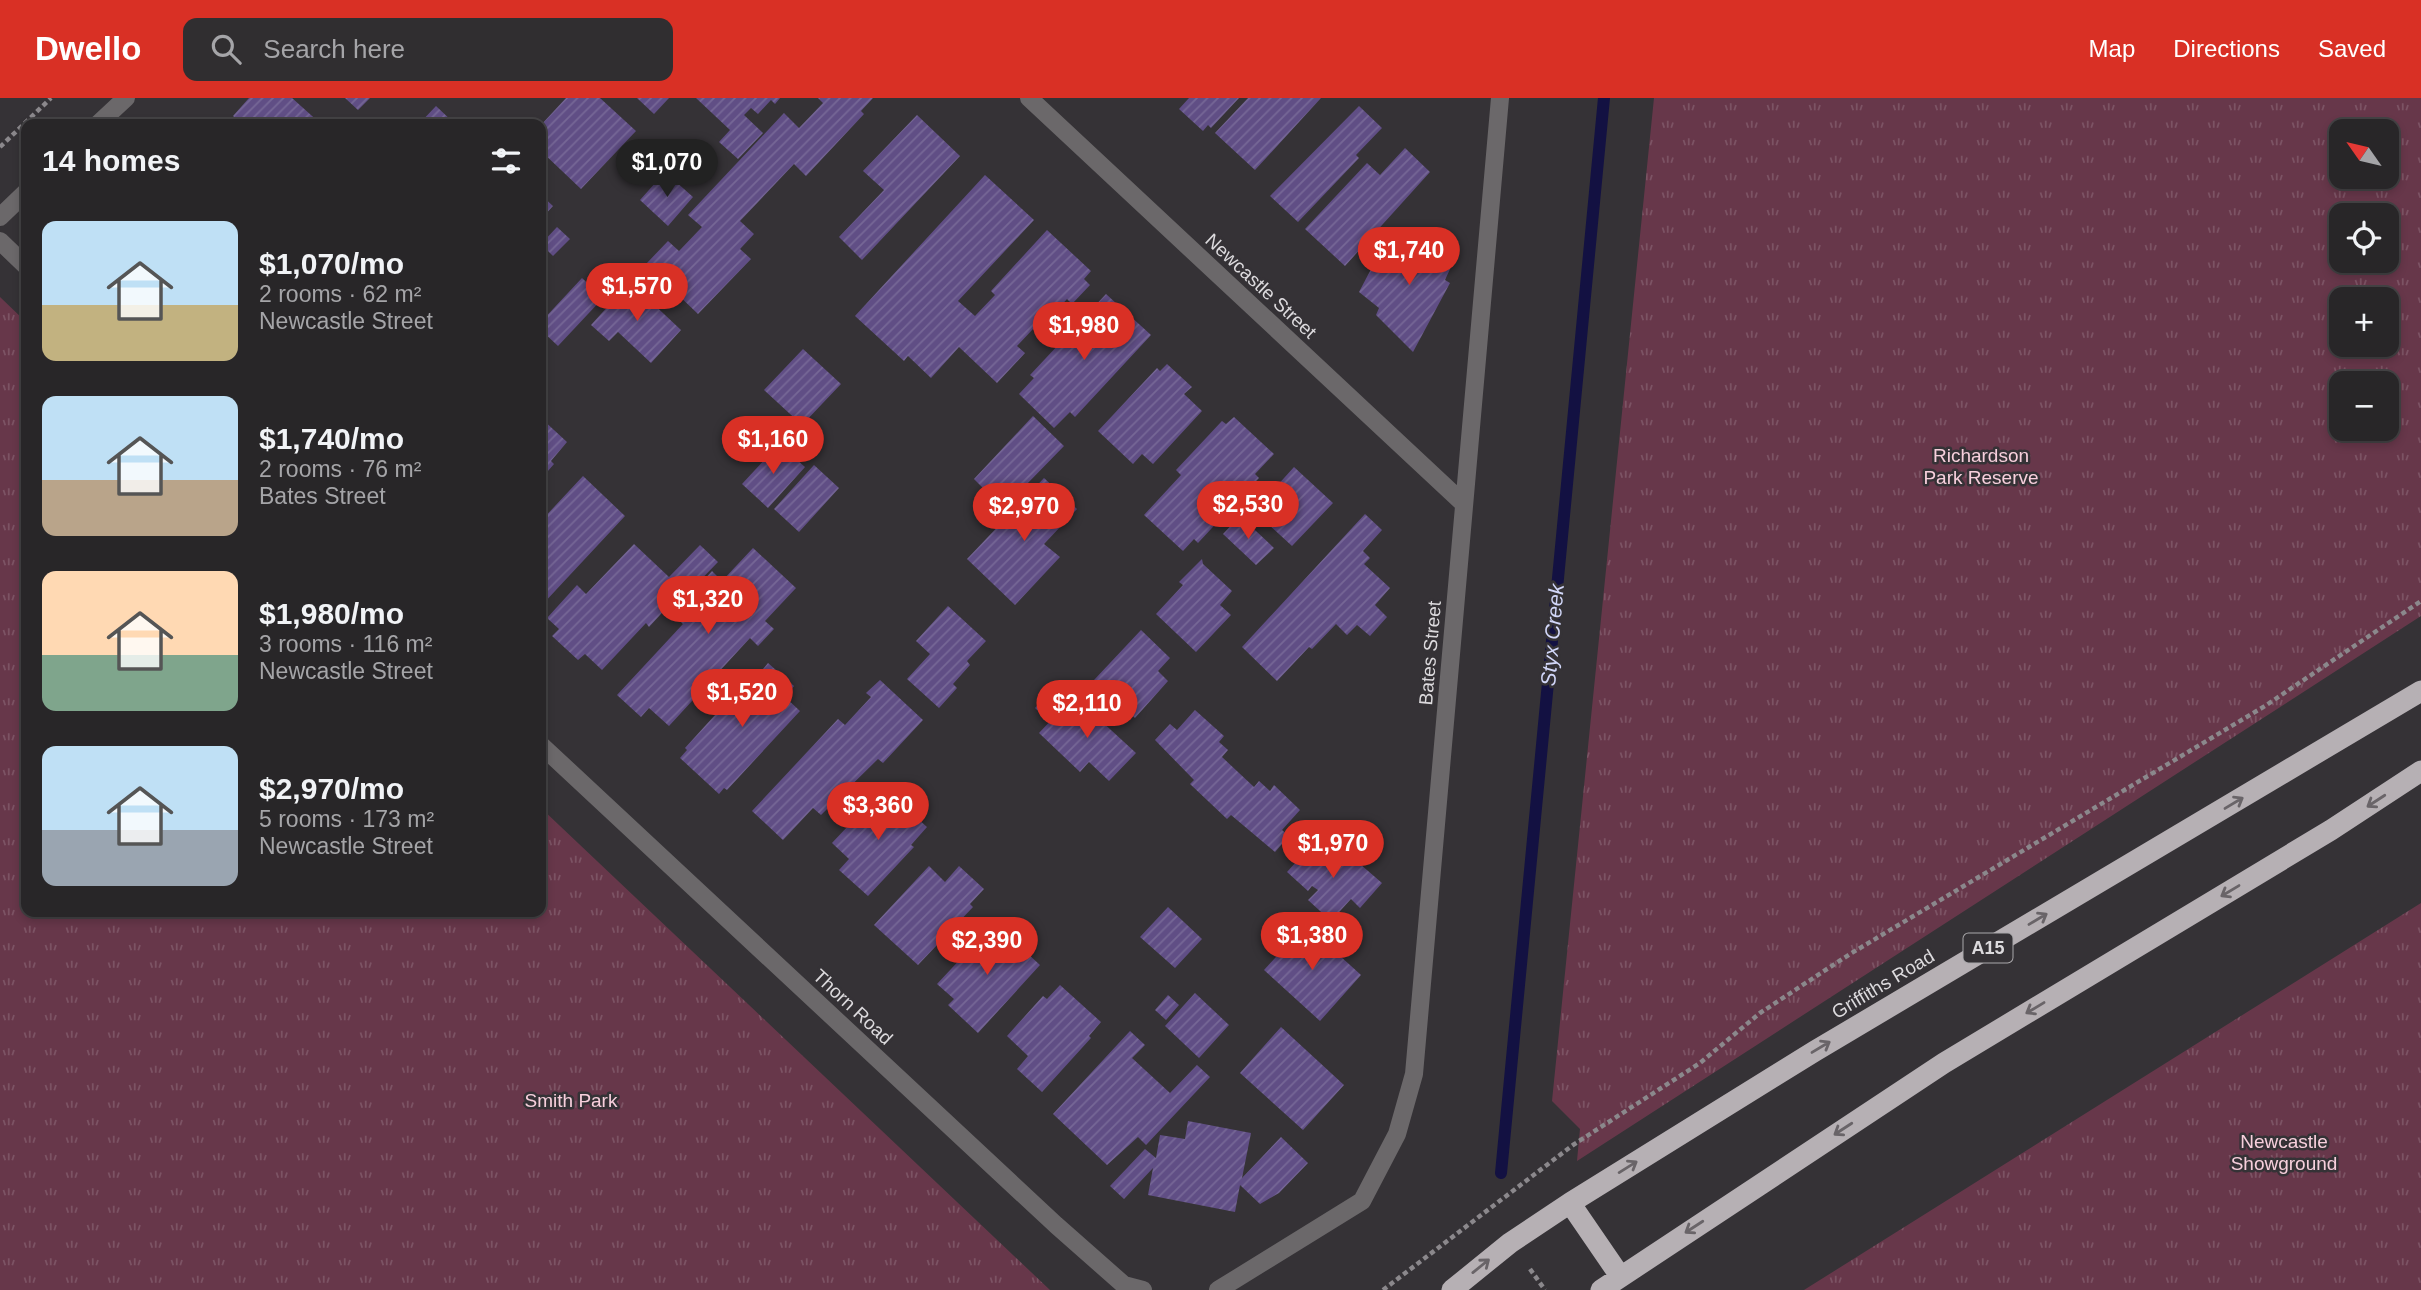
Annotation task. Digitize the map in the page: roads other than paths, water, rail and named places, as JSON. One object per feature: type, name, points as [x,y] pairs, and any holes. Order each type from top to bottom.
[{"type":"highway","name":"Griffiths Road","points":[[1452,1290],[1510,1242],[1815,1051],[2421,691]]},
{"type":"highway","points":[[1601,1290],[1944,1063],[2319,837],[2421,772]]},
{"type":"highway","points":[[1570,1203],[1620,1276]]},
{"type":"street","points":[[103,119],[126,98]]},
{"type":"street","name":"Newcastle Street","points":[[1029,98],[1464,504]]},
{"type":"street","name":"Bates Street","points":[[1218,1290],[1362,1201],[1397,1134],[1414,1074],[1500,98]]},
{"type":"street","points":[[0,217],[21,197]]},
{"type":"street","points":[[0,241],[21,261]]},
{"type":"street","name":"Thorn Road","points":[[546,750],[1056,1225],[1124,1285],[1143,1290]]},
{"type":"waterway","name":"Styx Creek","points":[[1501,1173],[1604,98]]},
{"type":"park label","name":"Richardson Park Reserve","points":[[1981,466]]},
{"type":"park label","name":"Smith Park","points":[[571,1100]]},
{"type":"park label","name":"Newcastle Showground","points":[[2284,1152]]}]
